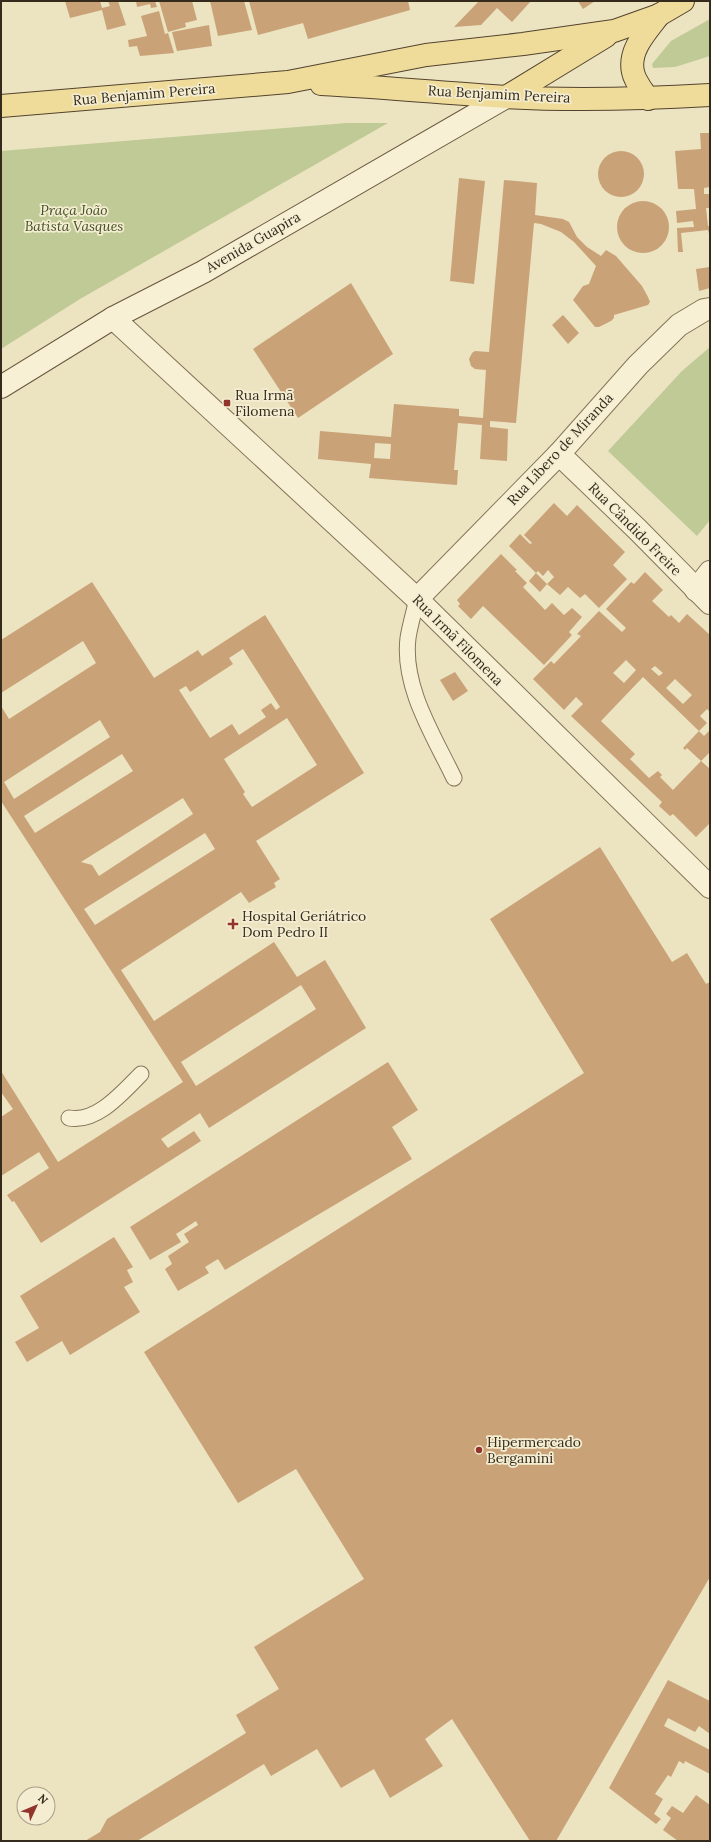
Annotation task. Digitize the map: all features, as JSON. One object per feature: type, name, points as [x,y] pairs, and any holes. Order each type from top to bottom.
[{"type":"main road","name":"Rua Benjamim Pereira","points":[[1,106],[288,82],[426,55],[523,44],[614,31],[659,15],[683,1]]},
{"type":"main road","points":[[648,99],[633,73],[632,63],[640,39],[659,15]]},
{"type":"main road","points":[[506,97],[614,31]]},
{"type":"main road","name":"Rua Benjamim Pereira","points":[[288,82],[388,87],[506,97],[648,99],[710,95]]},
{"type":"street","name":"Avenida Guapira","points":[[1,388],[113,318],[203,272],[506,97]]},
{"type":"street","name":"Rua Líbero de Miranda","points":[[417,599],[559,454],[638,365],[674,330],[704,310],[710,309]]},
{"type":"street","name":"Rua Irmã Filomena","points":[[113,318],[417,599],[710,887]]},
{"type":"street","name":"Rua Cândido Freire","points":[[559,454],[638,530],[703,597]]},
{"type":"street","points":[[703,597],[710,572]]},
{"type":"lane","points":[[417,599],[408,639],[408,669],[413,692],[454,778]]},
{"type":"lane","points":[[69,1118],[83,1119],[95,1113],[119,1096],[141,1074]]},
{"type":"green space","points":[[710,19],[710,56],[675,67],[653,68],[652,64],[671,41]]},
{"type":"green space","name":"Praça João Batista Vasques","points":[[347,123],[388,123],[80,299],[1,349],[1,151]]},
{"type":"green space","points":[[710,347],[710,520],[697,536],[608,451],[682,371]]},
{"type":"building","points":[[65,1],[100,1],[102,8],[110,6],[108,1],[118,1],[126,25],[107,30],[102,10],[70,18]]},
{"type":"building","points":[[136,1],[155,1],[157,7],[151,8],[150,4],[137,7]]},
{"type":"building","points":[[159,1],[192,1],[197,20],[185,23],[186,27],[168,32]]},
{"type":"building","points":[[210,1],[244,1],[252,30],[218,36]]},
{"type":"building","points":[[249,1],[408,1],[410,10],[308,39],[303,23],[258,35]]},
{"type":"building","points":[[479,1],[531,1],[512,22],[497,8],[481,25],[454,27]]},
{"type":"building","points":[[578,1],[595,1],[583,9]]},
{"type":"building","points":[[159,11],[165,34],[168,33],[174,53],[140,56],[137,46],[129,47],[128,40],[147,36],[141,16]]},
{"type":"building","points":[[209,25],[212,46],[177,51],[172,32]]},
{"type":"building","points":[[700,133],[710,133],[710,187],[704,188],[704,194],[710,194],[710,208],[706,208],[708,226],[710,226],[710,237],[708,230],[681,233],[683,252],[678,252],[677,228],[694,227],[693,221],[677,223],[676,211],[696,209],[694,189],[678,189],[675,151],[701,149]]},
{"type":"building","points":[[616,151],[626,151],[634,155],[640,161],[644,169],[644,179],[640,187],[634,193],[626,197],[616,197],[608,193],[602,187],[598,179],[598,169],[602,161],[608,155]]},
{"type":"building","points":[[459,178],[485,181],[474,284],[450,281]]},
{"type":"building","points":[[504,180],[537,183],[535,215],[563,219],[569,222],[577,237],[587,247],[601,256],[606,250],[616,256],[642,286],[650,302],[648,305],[614,315],[614,318],[611,321],[599,327],[595,327],[573,300],[583,286],[589,284],[596,266],[574,242],[561,232],[541,224],[534,223],[516,423],[490,421],[490,427],[508,429],[507,461],[480,459],[482,425],[458,423],[454,470],[458,470],[457,485],[369,478],[371,464],[318,459],[320,431],[391,437],[394,404],[459,409],[459,416],[483,418],[486,370],[475,369],[471,366],[469,359],[475,351],[489,352]],"holes":[[[375,443],[391,444],[390,459],[374,458]]]},
{"type":"building","points":[[643,201],[653,203],[661,209],[667,217],[669,227],[667,237],[661,245],[653,251],[643,253],[633,251],[625,245],[619,237],[617,227],[619,217],[625,209],[633,203]]},
{"type":"building","points":[[710,267],[710,288],[699,291],[696,269]]},
{"type":"building","points":[[351,283],[393,354],[298,418],[253,349]]},
{"type":"building","points":[[563,315],[579,333],[568,344],[552,325]]},
{"type":"building","points":[[554,503],[567,516],[577,505],[625,552],[613,565],[627,579],[599,608],[585,594],[580,598],[568,587],[560,595],[547,584],[554,577],[548,570],[543,576],[538,571],[536,573],[509,546],[520,534],[530,544],[532,543],[524,535]]},
{"type":"building","points":[[501,554],[517,570],[515,571],[527,583],[523,587],[545,610],[552,603],[564,615],[572,608],[582,617],[569,632],[572,635],[544,665],[483,606],[471,619],[458,606],[460,604],[457,600]]},
{"type":"building","points":[[645,572],[663,590],[652,601],[669,617],[671,615],[679,623],[687,614],[710,635],[710,712],[707,709],[700,716],[707,723],[699,731],[643,677],[601,721],[635,754],[630,759],[649,778],[658,771],[662,775],[660,777],[673,790],[701,761],[710,769],[710,825],[709,824],[696,837],[673,814],[670,816],[659,806],[662,802],[571,716],[583,704],[576,697],[564,710],[533,679],[551,661],[554,664],[581,636],[577,634],[599,611],[622,632],[626,628],[606,609],[631,582],[634,584]],"holes":[[[626,660],[636,670],[624,683],[613,673]],[[655,666],[663,673],[659,676],[651,669]],[[675,679],[692,695],[683,704],[666,688]]]},
{"type":"building","points":[[536,573],[547,584],[540,592],[529,581]]},
{"type":"building","points":[[92,582],[154,678],[198,650],[202,656],[265,615],[364,773],[256,841],[280,879],[274,883],[276,887],[249,903],[241,892],[121,970],[154,1021],[274,942],[297,977],[325,960],[366,1028],[209,1128],[200,1113],[161,1139],[168,1148],[194,1131],[201,1141],[41,1243],[14,1201],[12,1202],[7,1195],[49,1168],[39,1152],[1,1176],[1,1117],[13,1109],[1,1092],[1,1071],[58,1162],[183,1082],[1,801],[1,706],[9,719],[96,663],[83,641],[1,693],[1,640]],"holes":[[[243,649],[280,707],[276,710],[271,703],[261,710],[266,717],[239,735],[232,724],[210,738],[179,690],[186,686],[190,692],[233,664],[229,658]],[[287,718],[317,765],[252,807],[243,794],[245,792],[224,759]],[[100,720],[110,737],[14,799],[4,782]],[[122,754],[133,771],[35,833],[24,816]],[[183,798],[193,814],[99,876],[92,865],[81,862]],[[205,833],[215,849],[95,925],[84,909]],[[301,985],[316,1009],[196,1086],[181,1062]]]},
{"type":"building","points":[[455,672],[468,691],[453,701],[440,680]]},
{"type":"building","points":[[710,730],[710,752],[701,761],[687,748],[685,750],[683,748],[699,731],[704,736]]},
{"type":"building","points":[[600,847],[672,962],[687,953],[706,984],[710,982],[710,1577],[556,1841],[530,1841],[452,1719],[425,1739],[443,1766],[390,1798],[374,1769],[341,1788],[317,1749],[271,1776],[264,1764],[137,1841],[85,1841],[100,1832],[107,1819],[246,1733],[236,1715],[279,1689],[254,1647],[364,1579],[296,1469],[238,1503],[144,1352],[584,1073],[490,919]]},
{"type":"building","points":[[388,1062],[418,1110],[392,1127],[412,1159],[225,1270],[218,1259],[205,1267],[209,1273],[178,1291],[165,1269],[172,1264],[168,1256],[189,1242],[184,1234],[198,1225],[196,1221],[176,1234],[181,1242],[150,1260],[130,1227]]},
{"type":"building","points":[[114,1237],[133,1267],[127,1270],[133,1282],[124,1287],[140,1312],[70,1355],[62,1341],[27,1362],[15,1342],[39,1328],[20,1296]]},
{"type":"building","points":[[668,1680],[710,1701],[710,1734],[699,1726],[695,1732],[668,1718],[664,1726],[710,1750],[710,1774],[685,1761],[684,1764],[679,1761],[671,1777],[668,1775],[655,1794],[663,1799],[654,1814],[661,1819],[656,1824],[609,1788]]},
{"type":"building","points":[[696,1795],[710,1805],[710,1841],[678,1841],[663,1830],[671,1818],[666,1814],[672,1806],[683,1813]]},
{"type":"place","name":"Rua Irmã Filomena","points":[[227,403]]},
{"type":"place","name":"Hospital Geriátrico Dom Pedro II","points":[[233,924]]},
{"type":"place","name":"Hipermercado Bergamini","points":[[479,1450]]}]
